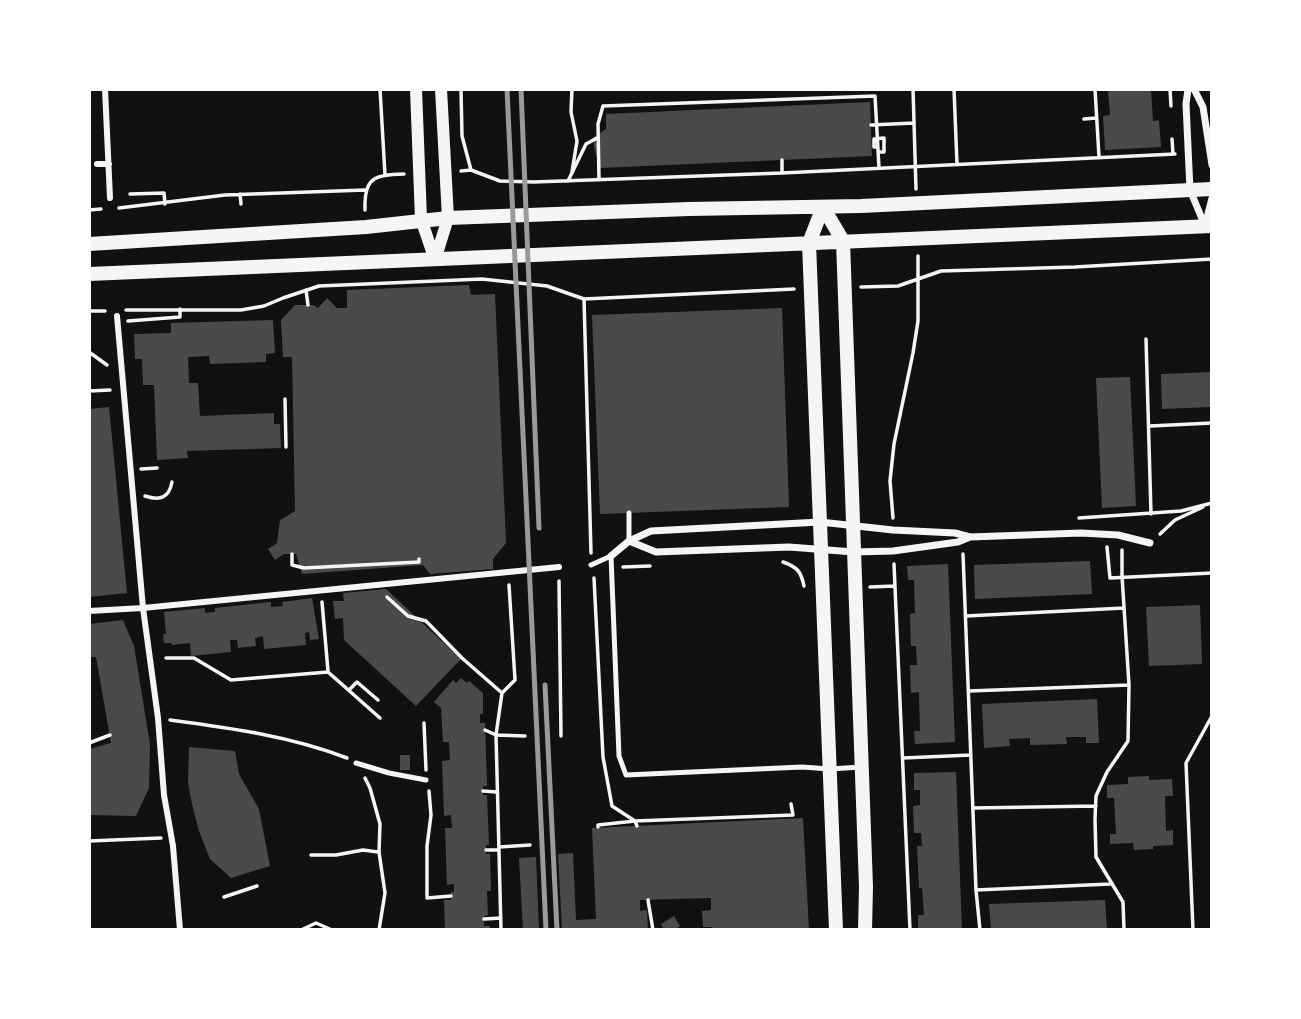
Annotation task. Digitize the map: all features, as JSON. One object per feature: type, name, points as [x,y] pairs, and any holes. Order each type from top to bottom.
[{"type":"main road","points":[[89,244],[366,227],[421,219],[822,207],[1212,189]]},
{"type":"main road","points":[[822,207],[843,241],[866,887],[865,930]]},
{"type":"main road","points":[[822,207],[809,243],[836,930]]},
{"type":"main road","points":[[89,274],[1208,227]]},
{"type":"street","points":[[105,89],[110,198]]},
{"type":"street","points":[[416,89],[421,219],[435,260]]},
{"type":"street","points":[[435,260],[448,218],[441,89]]},
{"type":"street","points":[[1188,89],[1186,104],[1190,190],[1208,227]]},
{"type":"street","points":[[1194,89],[1203,107],[1212,165]]},
{"type":"street","points":[[97,164],[109,164]]},
{"type":"street","points":[[1208,227],[1212,198]]},
{"type":"street","points":[[115,313],[143,608],[158,718],[180,930]]},
{"type":"street","points":[[611,556],[629,541],[651,531],[820,522],[955,533],[970,537],[1081,533],[1150,543]]},
{"type":"street","points":[[629,541],[656,552],[789,547],[854,552],[893,551],[958,542],[970,537]]},
{"type":"street","points":[[89,611],[559,567]]},
{"type":"lane","points":[[629,513],[629,541]]},
{"type":"lane","points":[[591,565],[611,556],[619,756],[626,775],[861,767]]},
{"type":"lane","points":[[356,763],[426,780]]},
{"type":"path","points":[[380,89],[385,175]]},
{"type":"path","points":[[461,89],[462,136],[471,170]]},
{"type":"path","points":[[572,89],[571,112],[578,141],[572,172]]},
{"type":"path","points":[[913,89],[915,158]]},
{"type":"path","points":[[954,89],[957,164]]},
{"type":"path","points":[[1095,89],[1099,158]]},
{"type":"path","points":[[599,180],[598,124],[603,106],[875,96],[879,168]]},
{"type":"path","points":[[778,100],[778,107]]},
{"type":"path","points":[[1084,119],[1096,118]]},
{"type":"path","points":[[871,125],[912,123]]},
{"type":"path","points":[[878,152],[884,152],[884,138],[874,139],[874,147],[880,147],[880,136],[880,125]]},
{"type":"path","points":[[568,181],[586,144],[598,138]]},
{"type":"path","points":[[446,172],[471,170],[500,181],[568,181],[1172,154]]},
{"type":"path","points":[[782,160],[782,173]]},
{"type":"path","points":[[114,208],[240,194],[365,190],[369,183],[385,175],[419,173]]},
{"type":"path","points":[[130,194],[164,193],[164,204]]},
{"type":"path","points":[[240,194],[241,204]]},
{"type":"path","points":[[188,200],[189,207]]},
{"type":"path","points":[[89,210],[102,209]]},
{"type":"path","points":[[898,286],[942,271],[1212,259]]},
{"type":"path","points":[[893,530],[890,481],[894,444],[918,321],[918,265]]},
{"type":"path","points":[[124,310],[241,310],[264,306],[319,286],[482,279],[547,286],[584,299],[741,290]]},
{"type":"path","points":[[306,290],[307,305]]},
{"type":"path","points":[[138,320],[180,317],[180,309]]},
{"type":"path","points":[[89,311],[115,313]]},
{"type":"path","points":[[1146,339],[1152,514]]},
{"type":"path","points":[[89,352],[122,373]]},
{"type":"path","points":[[89,391],[123,389]]},
{"type":"path","points":[[285,399],[286,447]]},
{"type":"path","points":[[1150,426],[1212,423]]},
{"type":"path","points":[[148,469],[158,468]]},
{"type":"path","points":[[132,497],[162,498],[170,491],[172,482]]},
{"type":"path","points":[[1071,518],[1181,511],[1212,503]]},
{"type":"path","points":[[1150,543],[1175,520],[1212,503]]},
{"type":"path","points":[[1122,537],[1129,685],[1128,741],[1107,772],[1097,796],[1096,857],[1123,902],[1124,930]]},
{"type":"path","points":[[1101,545],[1107,547],[1110,578],[1212,573]]},
{"type":"path","points":[[893,551],[910,930]]},
{"type":"path","points":[[953,551],[963,551],[976,890],[980,930]]},
{"type":"path","points":[[292,554],[292,565],[304,568],[419,562],[419,559]]},
{"type":"path","points":[[894,566],[905,561]]},
{"type":"path","points":[[782,562],[795,566],[801,573],[804,587],[822,588]]},
{"type":"path","points":[[611,567],[651,566]]},
{"type":"path","points":[[559,567],[561,736]]},
{"type":"path","points":[[501,930],[496,735],[502,693],[515,680],[508,570]]},
{"type":"path","points":[[855,588],[894,586]]},
{"type":"path","points":[[386,596],[408,616],[426,621],[462,658],[502,693]]},
{"type":"path","points":[[322,603],[328,672],[380,718]]},
{"type":"path","points":[[966,616],[1124,608]]},
{"type":"path","points":[[166,657],[194,658],[232,680],[328,672]]},
{"type":"path","points":[[349,691],[357,682],[378,700]]},
{"type":"path","points":[[969,691],[1129,685]]},
{"type":"path","points":[[1193,930],[1186,763],[1212,716]]},
{"type":"path","points":[[158,718],[289,739],[356,763],[370,788],[380,824],[379,852],[385,893],[379,930]]},
{"type":"path","points":[[424,723],[426,780],[431,815],[427,846],[427,898],[451,895]]},
{"type":"path","points":[[485,730],[496,735],[525,736]]},
{"type":"path","points":[[89,736],[91,743],[110,735]]},
{"type":"path","points":[[903,758],[971,755]]},
{"type":"path","points":[[483,791],[498,792]]},
{"type":"path","points":[[598,827],[635,821],[793,816],[791,804]]},
{"type":"path","points":[[973,808],[1096,806]]},
{"type":"path","points":[[89,841],[171,838]]},
{"type":"path","points":[[486,850],[530,845]]},
{"type":"path","points":[[312,855],[336,855],[363,850],[379,852]]},
{"type":"path","points":[[976,890],[1111,884]]},
{"type":"path","points":[[224,897],[257,886]]},
{"type":"path","points":[[648,900],[653,930]]},
{"type":"path","points":[[484,919],[500,918]]},
{"type":"path","points":[[301,930],[316,923],[332,930]]},
{"type":"building","points":[[1108,89],[1151,89],[1153,121],[1159,120],[1161,147],[1105,150],[1103,116],[1110,115]]},
{"type":"building","points":[[870,102],[872,156],[600,168],[594,147],[594,137],[606,129],[606,114]]},
{"type":"building","points":[[469,285],[471,295],[495,294],[506,543],[493,559],[493,569],[430,574],[423,565],[302,574],[296,554],[284,554],[275,560],[268,549],[277,543],[280,520],[295,511],[292,357],[283,357],[281,320],[295,305],[313,305],[318,308],[327,298],[337,308],[347,308],[347,290]]},
{"type":"building","points":[[782,308],[789,507],[600,514],[592,315]]},
{"type":"building","points":[[273,320],[275,353],[266,354],[266,362],[210,364],[209,356],[188,357],[189,383],[198,383],[200,416],[274,413],[274,424],[280,424],[281,448],[187,451],[188,458],[157,460],[154,385],[143,385],[142,359],[135,359],[134,334],[171,333],[171,323]]},
{"type":"building","points":[[1212,372],[1212,407],[1162,409],[1161,374]]},
{"type":"building","points":[[1130,377],[1136,506],[1102,508],[1096,378]]},
{"type":"building","points":[[109,407],[127,593],[89,597],[89,409]]},
{"type":"building","points":[[1090,561],[1092,594],[975,599],[974,565]]},
{"type":"building","points":[[948,564],[955,742],[915,744],[914,731],[920,731],[919,692],[911,693],[910,665],[917,665],[916,646],[911,646],[910,614],[915,613],[914,580],[908,580],[907,566]]},
{"type":"building","points":[[386,589],[461,659],[416,706],[344,640],[343,618],[335,619],[333,601],[344,601],[343,593]]},
{"type":"building","points":[[312,598],[319,639],[310,640],[309,632],[305,633],[306,645],[264,649],[263,636],[255,638],[256,646],[238,648],[237,640],[230,640],[231,652],[191,656],[190,643],[164,643],[164,612],[205,608],[205,613],[215,612],[215,608],[271,602],[271,607],[283,606],[282,602]]},
{"type":"building","points":[[1200,605],[1202,664],[1149,666],[1146,607]]},
{"type":"building","points":[[123,620],[134,646],[150,744],[149,788],[136,816],[89,815],[89,749],[111,743],[96,657],[89,657],[89,624]]},
{"type":"building","points":[[461,678],[483,693],[480,723],[485,723],[487,786],[483,786],[483,795],[487,795],[489,845],[486,845],[486,854],[490,854],[491,891],[487,891],[488,915],[484,916],[484,926],[490,926],[490,930],[445,930],[444,900],[451,900],[454,884],[447,885],[445,828],[452,828],[451,815],[444,816],[442,761],[450,760],[449,742],[443,742],[441,708],[434,702],[453,680],[456,683]]},
{"type":"building","points":[[1097,699],[1099,743],[1086,743],[1086,737],[1066,737],[1067,744],[1030,745],[1030,738],[1009,739],[1010,746],[984,748],[982,704]]},
{"type":"building","points":[[189,747],[235,751],[239,774],[259,809],[270,866],[231,878],[210,859],[199,831],[188,783]]},
{"type":"building","points":[[400,755],[410,755],[410,770],[400,770]]},
{"type":"building","points":[[956,772],[962,930],[918,930],[918,915],[924,915],[922,888],[919,888],[917,846],[922,846],[921,833],[914,833],[913,806],[920,805],[920,790],[914,790],[914,773]]},
{"type":"building","points":[[1149,776],[1149,780],[1172,779],[1173,796],[1165,796],[1166,831],[1173,830],[1173,845],[1134,850],[1133,843],[1110,844],[1110,834],[1116,834],[1114,798],[1107,798],[1107,785],[1128,784],[1128,777]]},
{"type":"building","points":[[803,818],[809,930],[712,930],[712,927],[703,927],[702,911],[711,910],[711,898],[640,900],[640,911],[647,910],[648,930],[562,930],[558,854],[573,853],[576,920],[596,919],[592,828]]},
{"type":"building","points":[[536,857],[539,930],[523,930],[519,858]]},
{"type":"building","points":[[1105,900],[1107,930],[991,930],[989,904]]},
{"type":"building","points":[[674,916],[680,926],[674,930],[664,930],[661,924]]},
{"type":"railway","points":[[507,89],[546,930]]},
{"type":"railway","points":[[521,89],[539,528]]},
{"type":"railway","points":[[545,685],[557,930]]}]
